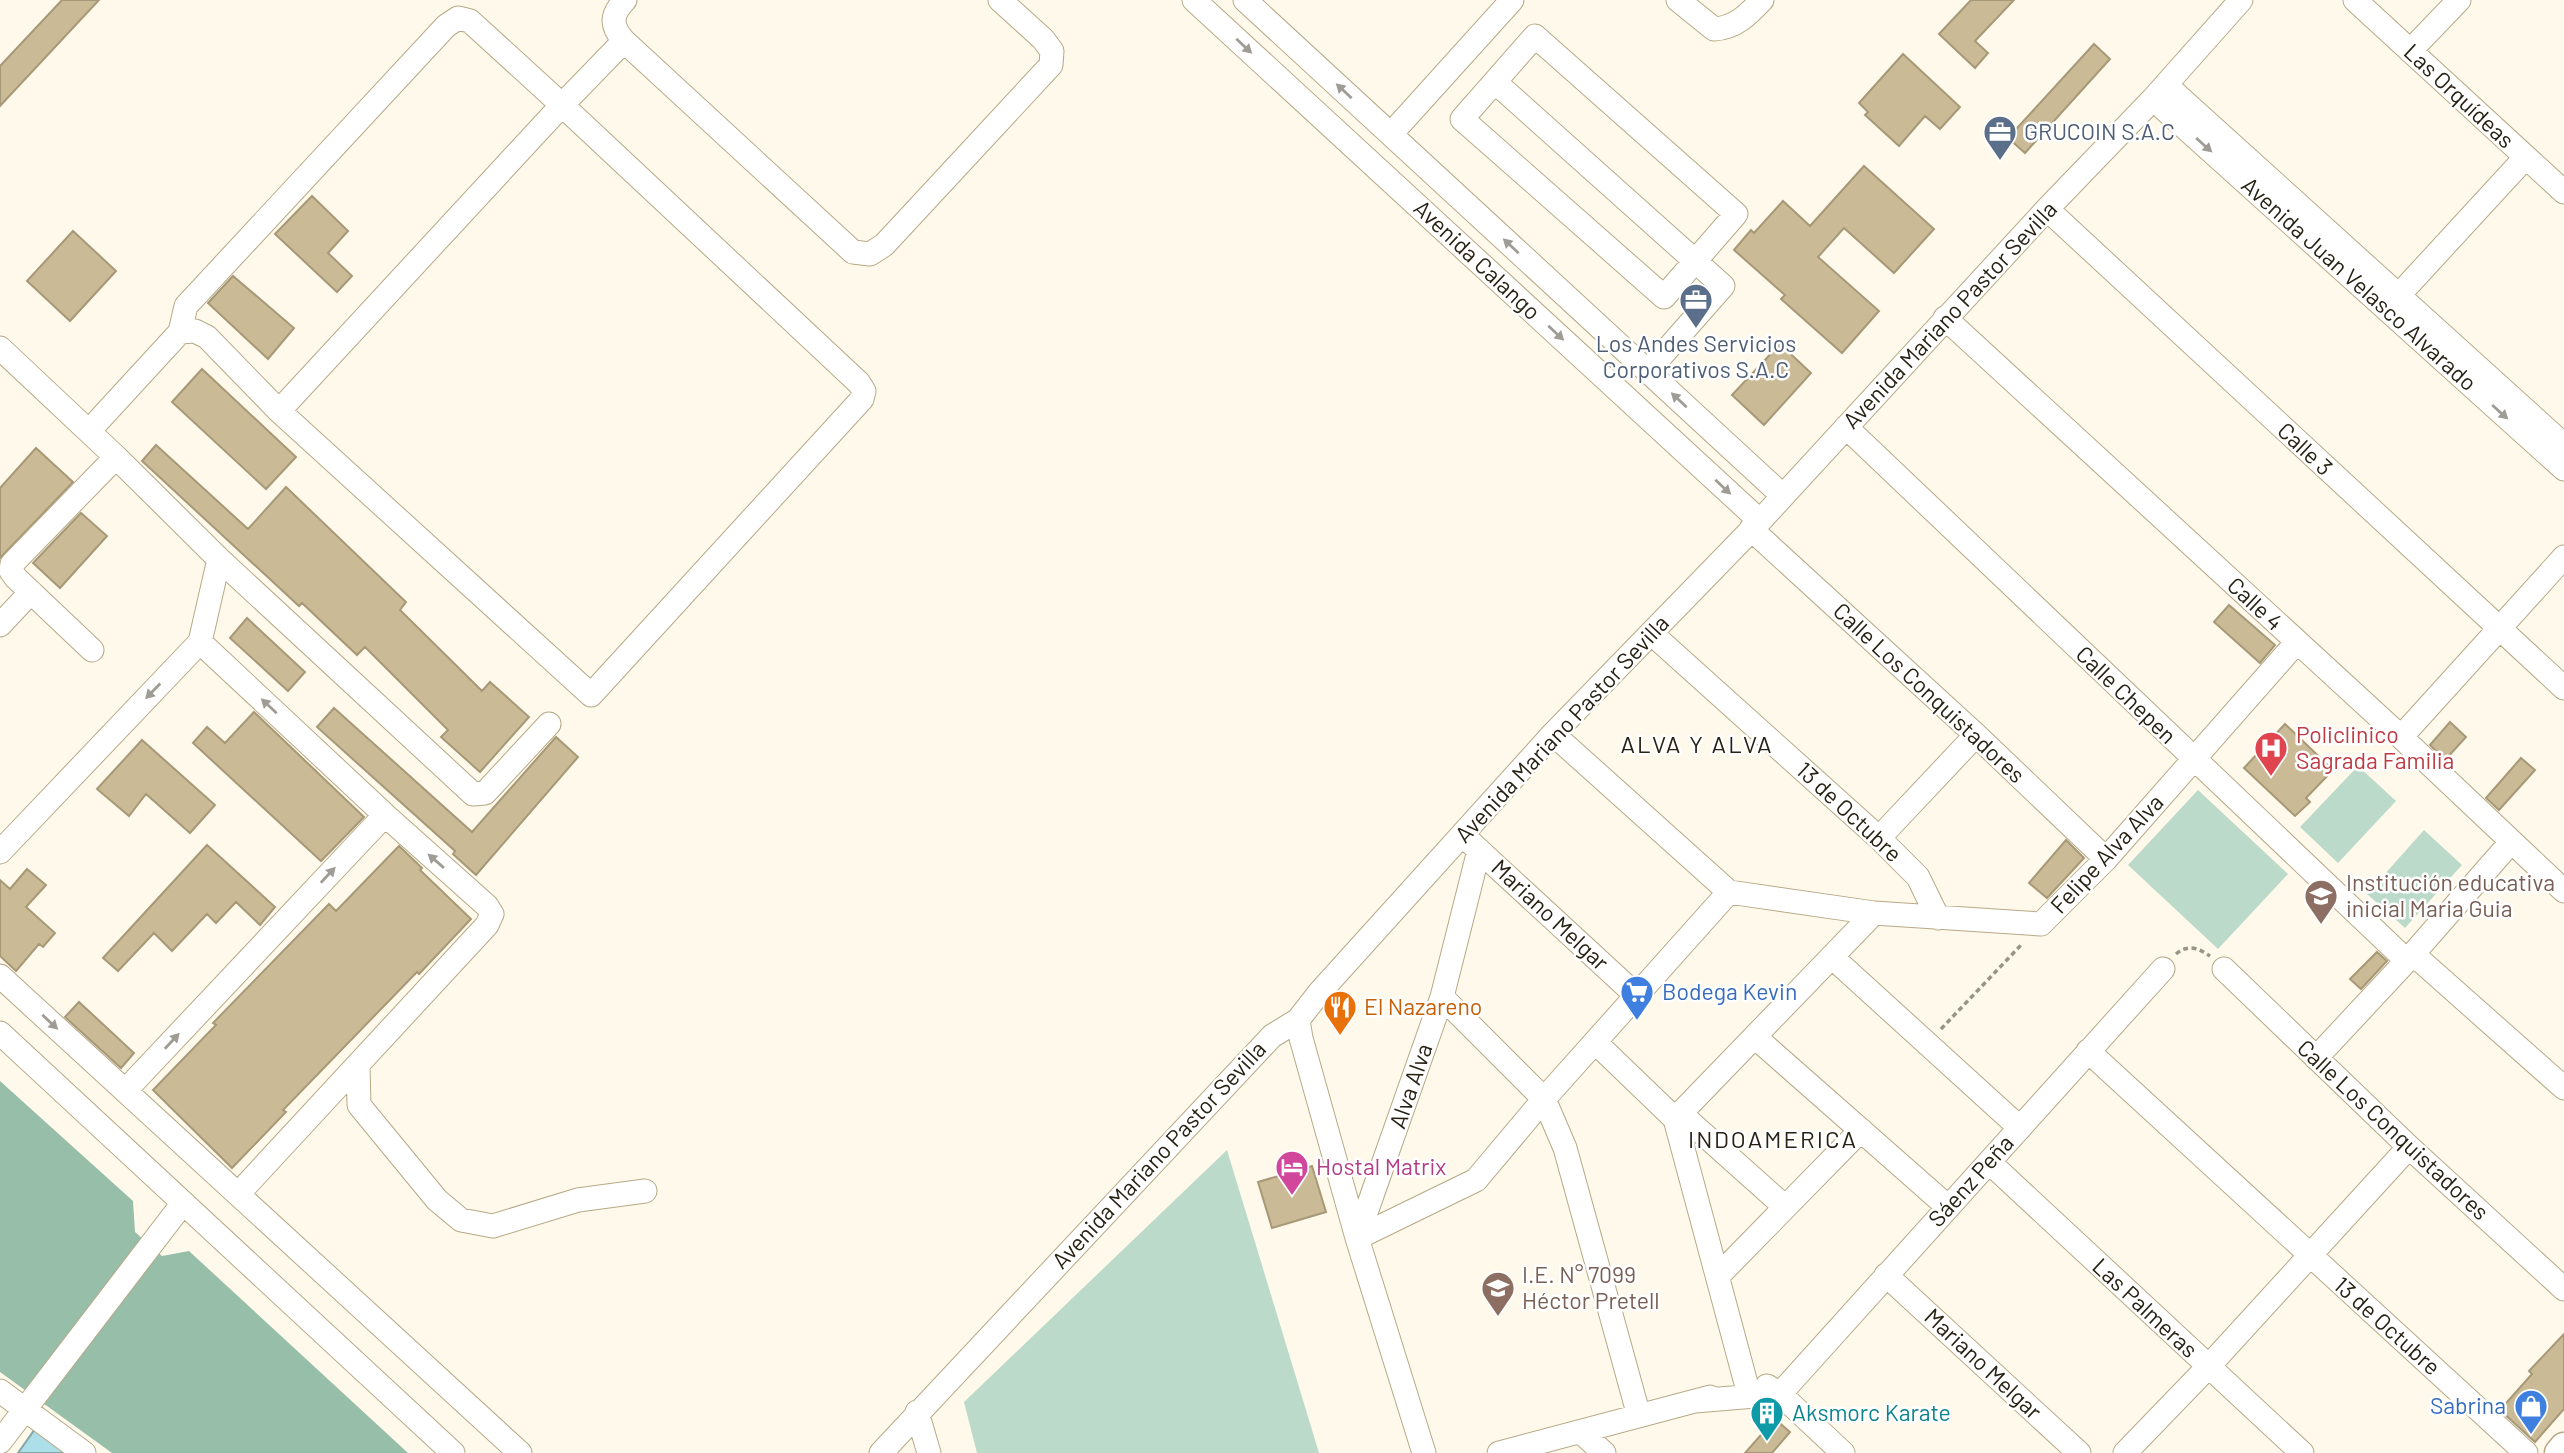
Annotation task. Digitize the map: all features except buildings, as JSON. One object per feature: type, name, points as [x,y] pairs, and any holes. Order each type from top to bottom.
[{"type":"main road","points":[[2558,1453],[2564,1447]]},
{"type":"street","points":[[625,0],[614,12],[612,22],[624,41],[853,252],[870,254],[884,245],[1051,65],[1052,51],[1000,0]]},
{"type":"street","name":"Avenida Calango","points":[[1194,0],[1756,525]]},
{"type":"street","name":"Avenida Calango","points":[[1245,0],[1783,496]]},
{"type":"street","points":[[1391,134],[1512,0]]},
{"type":"street","points":[[1678,0],[1714,29],[1727,28],[1746,16],[1762,0]]},
{"type":"street","name":"Avenida Mariano Pastor Sevilla","points":[[881,1453],[1272,1035],[1298,1020],[1319,993],[1471,842],[1553,734],[1756,525],[1945,318],[2160,92],[2241,0]]},
{"type":"street","name":"Las Orquídeas","points":[[2355,0],[2564,192]]},
{"type":"street","points":[[2410,51],[2459,0]]},
{"type":"street","points":[[89,432],[180,332],[186,306],[446,26],[458,18],[470,22],[562,106],[859,383],[864,391],[862,399],[591,695],[279,411],[207,337],[195,331],[180,332]]},
{"type":"street","points":[[1535,36],[1736,214],[1695,261],[1664,297],[1462,119],[1535,36]]},
{"type":"street","points":[[279,411],[624,41]]},
{"type":"street","points":[[1495,82],[1723,286],[1647,371]]},
{"type":"street","name":"Avenida Juan Velasco Alvarado","points":[[2160,92],[2398,296],[2564,445]]},
{"type":"street","name":"Avenida Juan Velasco Alvarado","points":[[2160,92],[2564,469]]},
{"type":"street","points":[[2398,296],[2525,158]]},
{"type":"street","name":"Calle 3","points":[[2047,209],[2564,688]]},
{"type":"street","name":"Calle 4","points":[[1945,318],[2401,737],[2564,891]]},
{"type":"street","points":[[0,348],[219,559],[473,794],[485,793],[549,724]]},
{"type":"street","name":"Calle Chepen","points":[[1846,427],[2194,760],[2410,958],[2564,1088]]},
{"type":"street","points":[[92,650],[11,571],[12,564],[116,457]]},
{"type":"street","name":"Calle Los Conquistadores","points":[[1756,525],[2106,859]]},
{"type":"street","points":[[2401,737],[2564,557]]},
{"type":"street","points":[[0,852],[201,642],[219,559]]},
{"type":"street","points":[[0,625],[31,592]]},
{"type":"street","name":"13 de Octubre","points":[[1651,634],[1879,838],[1918,877],[1938,918]]},
{"type":"street","points":[[201,642],[384,815],[487,906],[492,914],[486,925],[238,1194]]},
{"type":"street","name":"Felipe Alva Alva","points":[[1729,892],[1874,913],[2041,924],[2106,859],[2296,643]]},
{"type":"street","points":[[1357,1238],[1476,1180],[1729,892],[1553,734]]},
{"type":"street","points":[[1879,838],[1976,735]]},
{"type":"street","points":[[125,1091],[384,815]]},
{"type":"street","name":"Mariano Melgar","points":[[1471,842],[1637,996]]},
{"type":"street","name":"Alva Alva","points":[[1357,1238],[1442,997],[1471,842]]},
{"type":"street","points":[[2316,1058],[2410,958],[2511,842]]},
{"type":"street","points":[[1678,1116],[1874,913]]},
{"type":"street","points":[[1832,957],[2020,1128]]},
{"type":"street","name":"Sáenz Peña","points":[[1780,1394],[2163,969]]},
{"type":"street","name":"Calle Los Conquistadores","points":[[2224,969],[2409,1147],[2564,1289]]},
{"type":"street","points":[[0,976],[520,1453]]},
{"type":"street","points":[[1442,997],[1544,1100],[1565,1147],[1639,1416]]},
{"type":"street","points":[[1298,1020],[1357,1238],[1424,1453]]},
{"type":"street","points":[[0,1034],[453,1453]]},
{"type":"street","points":[[1755,1037],[1948,1207]]},
{"type":"street","points":[[1595,1042],[1785,1207]]},
{"type":"street","name":"13 de Octubre","points":[[2088,1051],[2526,1453]]},
{"type":"street","points":[[358,1065],[359,1105],[438,1200],[461,1220],[493,1226],[578,1200],[645,1191]]},
{"type":"street","points":[[318,1108],[359,1105]]},
{"type":"street","points":[[1678,1116],[1747,1387]]},
{"type":"street","points":[[1718,1276],[1861,1130]]},
{"type":"street","points":[[2125,1453],[2208,1367],[2409,1147]]},
{"type":"street","name":"Las Palmeras","points":[[1989,1161],[2302,1453]]},
{"type":"street","points":[[0,1442],[183,1203]]},
{"type":"street","name":"Mariano Melgar","points":[[1886,1275],[2079,1453]]},
{"type":"street","points":[[1499,1453],[1585,1443],[1639,1416],[1747,1387],[1764,1385],[1780,1394],[1843,1453]]},
{"type":"street","points":[[0,1391],[85,1453]]},
{"type":"street","points":[[1695,1401],[1780,1394]]},
{"type":"street","points":[[917,1412],[929,1453]]},
{"type":"street","points":[[1585,1443],[1604,1453]]},
{"type":"path","points":[[1927,1043],[2041,924]]},
{"type":"path","points":[[2163,969],[2179,951],[2187,947],[2197,948],[2224,969]]},
{"type":"green space","points":[[2358,766],[2396,801],[2338,863],[2300,827]]},
{"type":"green space","points":[[2198,790],[2288,874],[2218,949],[2128,865]]},
{"type":"green space","points":[[2424,830],[2462,865],[2405,928],[2367,894]]},
{"type":"green space","points":[[0,1081],[133,1201],[135,1232],[162,1256],[189,1251],[408,1453],[112,1453],[0,1372]]},
{"type":"green space","points":[[1227,1150],[1319,1453],[977,1453],[964,1402]]},
{"type":"water","points":[[35,1429],[67,1453],[18,1453]]},
{"type":"place","name":"GRUCOIN S.A.C","points":[[2000,162]]},
{"type":"place","name":"Los Andes Servicios Corporativos S.A.C","points":[[1696,330]]},
{"type":"place","name":"Policlinico Sagrada Familia","points":[[2271,778]]},
{"type":"place","name":"Institución educativa inicial Maria Guia","points":[[2321,926]]},
{"type":"place","name":"Bodega Kevin","points":[[1637,1022]]},
{"type":"place","name":"El Nazareno","points":[[1340,1037]]},
{"type":"place","name":"Hostal Matrix","points":[[1292,1197]]},
{"type":"place","name":"I.E. N° 7099 Héctor Pretell","points":[[1498,1318]]},
{"type":"place","name":"Sabrina","points":[[2531,1436]]},
{"type":"place","name":"Aksmorc Karate","points":[[1767,1443]]},
{"type":"district","name":"ALVA Y ALVA","points":[[1697,745]]},
{"type":"district","name":"INDOAMERICA","points":[[1773,1140]]}]
